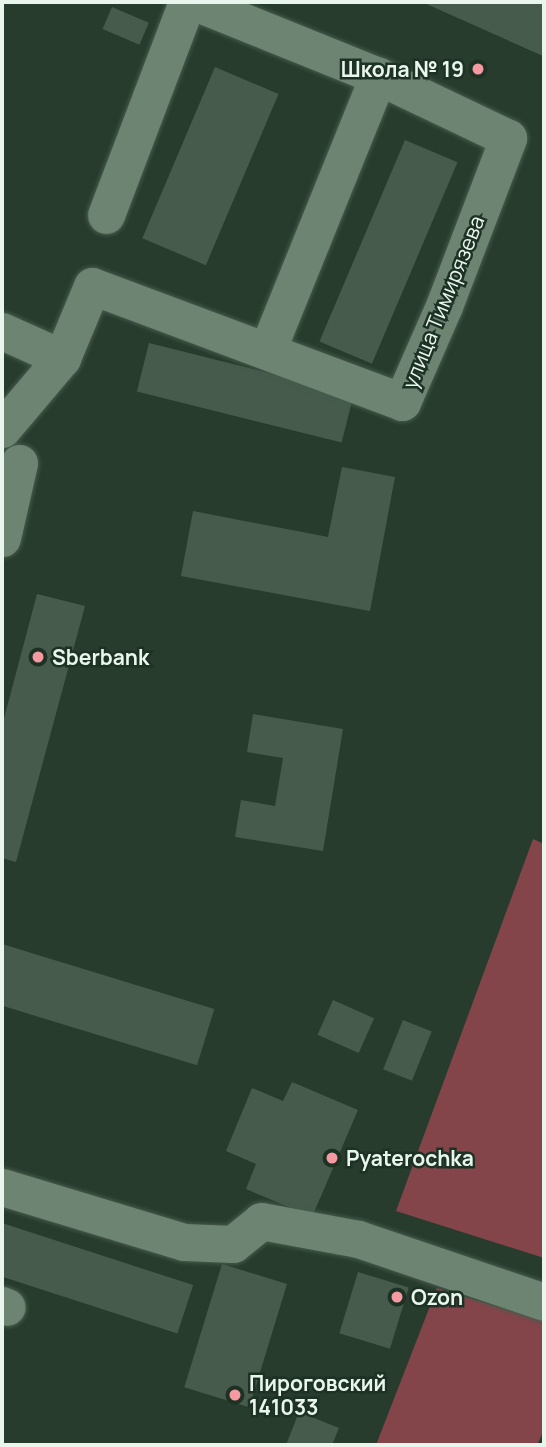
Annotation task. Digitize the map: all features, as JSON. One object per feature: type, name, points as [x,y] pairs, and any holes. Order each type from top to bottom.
[{"type":"street","points":[[106,215],[187,2]]},
{"type":"street","name":"улица Тимирязева","points":[[2,429],[62,358],[92,286],[402,402],[444,306],[508,138],[379,76],[195,2]]},
{"type":"street","points":[[267,351],[379,76]]},
{"type":"street","points":[[2,331],[62,358]]},
{"type":"street","points":[[2,538],[19,463]]},
{"type":"street","points":[[2,1187],[184,1242],[233,1244],[261,1222],[358,1239],[544,1302]]},
{"type":"shaded area","points":[[533,839],[544,844],[544,1258],[396,1211]]},
{"type":"shaded area","points":[[437,1288],[544,1321],[544,1430],[537,1445],[376,1445]]},
{"type":"building","points":[[422,2],[544,2],[544,54],[543,56]]},
{"type":"building","points":[[112,7],[149,23],[139,45],[103,29]]},
{"type":"building","points":[[215,67],[279,94],[206,265],[142,238]]},
{"type":"building","points":[[405,140],[457,162],[372,364],[319,342]]},
{"type":"building","points":[[149,343],[354,394],[342,443],[137,392]]},
{"type":"building","points":[[342,467],[395,477],[370,611],[181,576],[193,511],[328,537]]},
{"type":"building","points":[[37,594],[85,606],[16,862],[2,858],[2,726]]},
{"type":"building","points":[[253,714],[343,729],[323,851],[235,837],[241,800],[275,806],[283,758],[247,752]]},
{"type":"building","points":[[2,944],[214,1009],[197,1065],[2,1006]]},
{"type":"building","points":[[333,1000],[374,1018],[359,1053],[318,1035]]},
{"type":"building","points":[[403,1020],[432,1032],[412,1081],[383,1069]]},
{"type":"building","points":[[292,1082],[358,1110],[312,1217],[246,1189],[256,1164],[226,1151],[252,1088],[283,1101]]},
{"type":"building","points":[[2,1223],[193,1285],[177,1334],[2,1277]]},
{"type":"building","points":[[222,1264],[287,1284],[249,1407],[184,1387]]},
{"type":"building","points":[[358,1272],[409,1287],[390,1349],[339,1333]]},
{"type":"building","points":[[299,1412],[339,1428],[332,1445],[286,1445]]},
{"type":"place","name":"Школа № 19","points":[[478,69]]},
{"type":"place","name":"Sberbank","points":[[38,657]]},
{"type":"place","name":"Pyaterochka","points":[[332,1158]]},
{"type":"place","name":"Ozon","points":[[397,1297]]},
{"type":"place","name":"Пироговский 141033","points":[[235,1395]]}]
